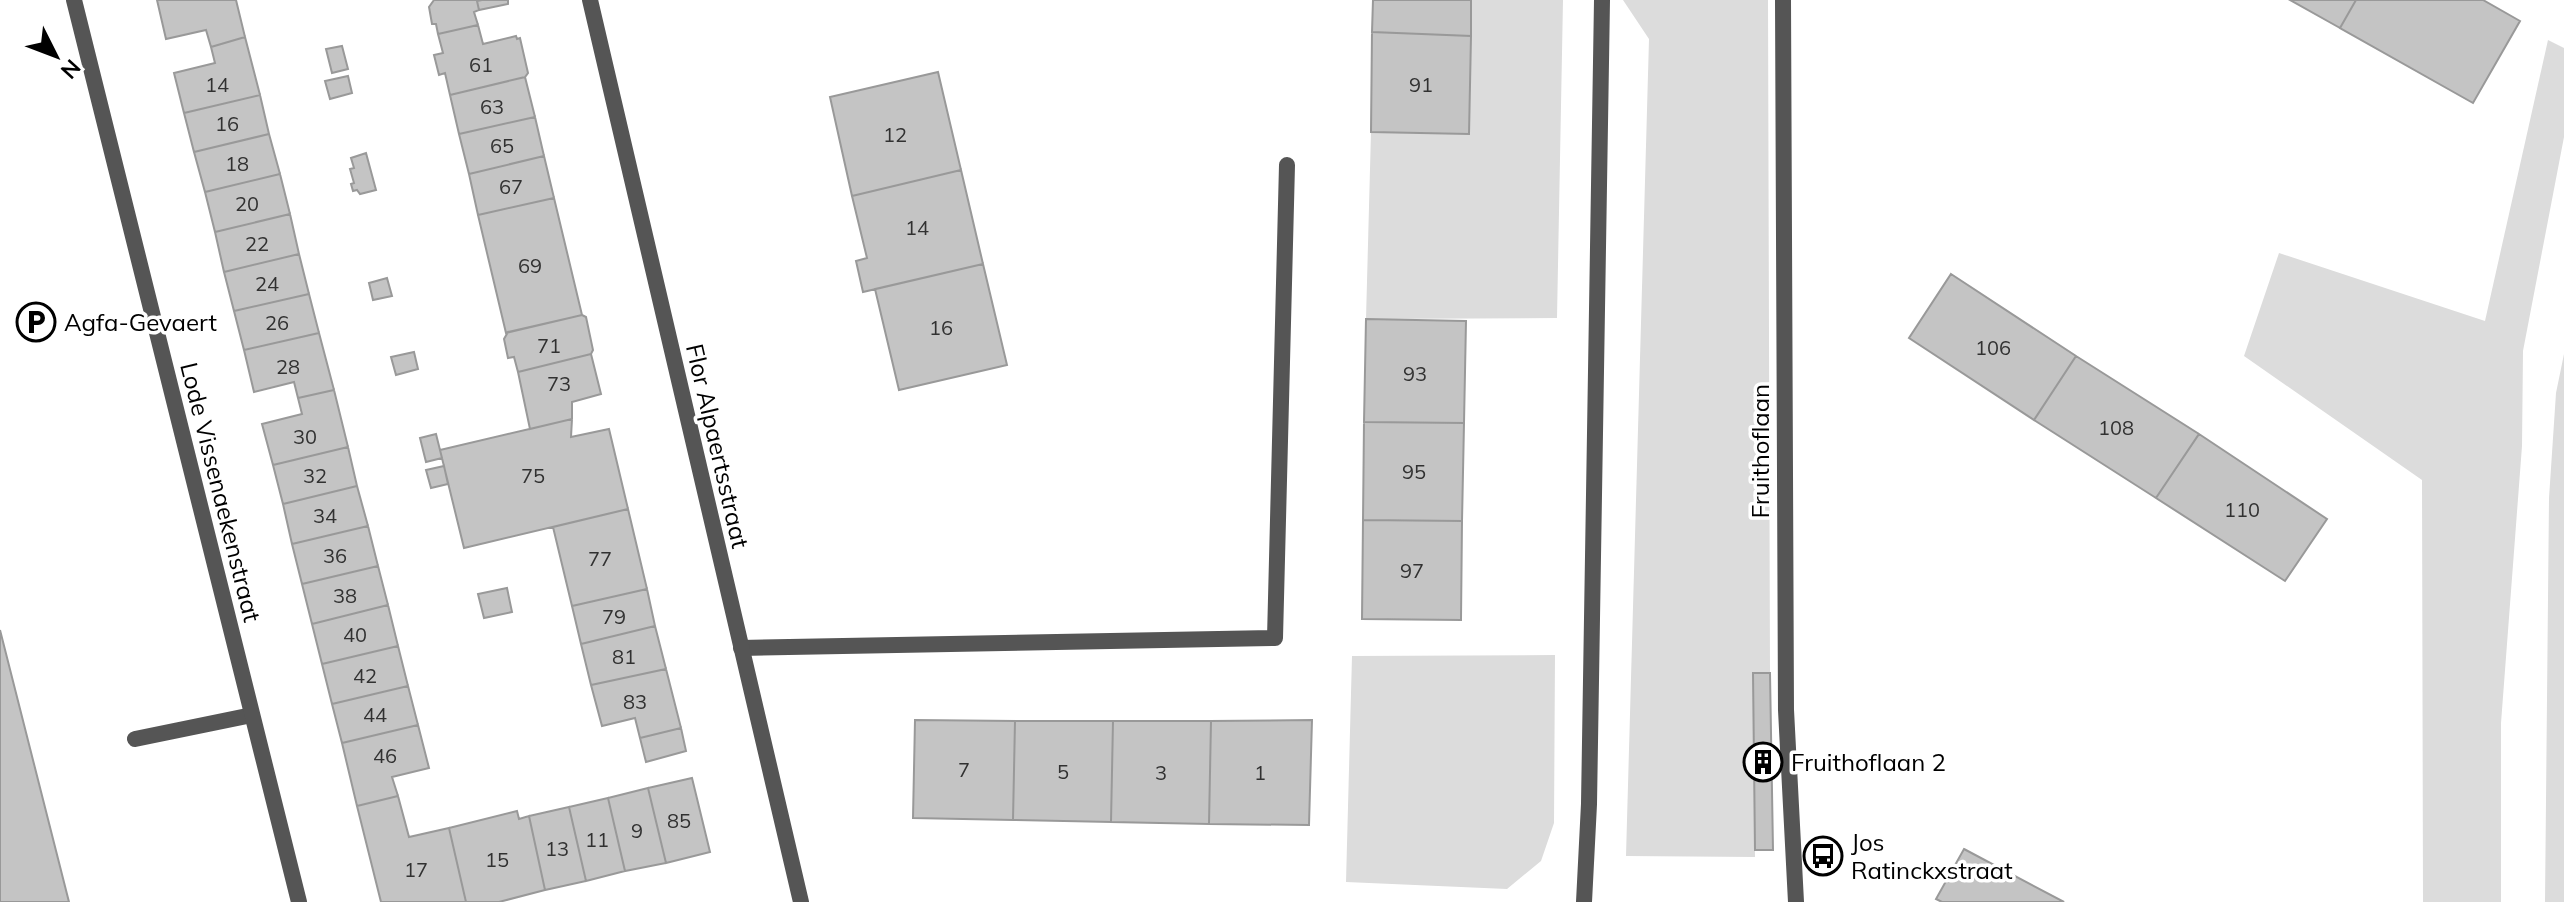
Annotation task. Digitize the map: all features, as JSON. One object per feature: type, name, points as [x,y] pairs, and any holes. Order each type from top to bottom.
[{"type":"street","name":"Lode Vissenaekenstraat","points":[[74,0],[299,902]]},
{"type":"street","name":"Flor Alpaertsstraat","points":[[590,0],[801,902]]},
{"type":"street","points":[[1584,902],[1589,804],[1602,0]]},
{"type":"street","name":"Fruithoflaan","points":[[1783,0],[1786,710],[1796,902]]},
{"type":"street","points":[[741,648],[1275,638],[1287,165]]},
{"type":"street","points":[[135,739],[252,715]]},
{"type":"shaded area","points":[[1472,0],[1563,0],[1557,318],[1366,319],[1371,132],[1469,134]]},
{"type":"shaded area","points":[[1623,0],[1768,0],[1770,673],[1753,674],[1755,857],[1626,856],[1649,39]]},
{"type":"shaded area","points":[[2548,40],[2564,48],[2564,137],[2523,351],[2522,446],[2501,723],[2501,902],[2423,902],[2422,480],[2244,356],[2279,253],[2485,321]]},
{"type":"shaded area","points":[[2564,354],[2564,902],[2545,902],[2549,498],[2556,393]]},
{"type":"shaded area","points":[[1555,655],[1554,823],[1541,861],[1507,889],[1346,882],[1352,656]]},
{"type":"building","points":[[157,0],[236,0],[245,37],[211,47],[206,30],[166,39]]},
{"type":"building","points":[[434,0],[482,0],[477,1],[479,10],[474,12],[478,25],[438,34],[436,24],[432,24],[429,7]]},
{"type":"building","points":[[508,0],[508,4],[479,10],[477,1]]},
{"type":"building","points":[[1373,0],[1471,0],[1471,36],[1372,32]]},
{"type":"building","points":[[2290,0],[2356,0],[2340,28]]},
{"type":"building","points":[[2356,0],[2483,0],[2520,21],[2473,103],[2340,28]]},
{"type":"building","points":[[478,25],[483,44],[516,36],[520,38],[528,73],[525,77],[450,95],[445,73],[439,75],[434,55],[443,53],[438,34]]},
{"type":"building","points":[[1372,32],[1471,36],[1469,134],[1371,132]]},
{"type":"building","points":[[245,37],[260,95],[184,113],[174,73],[215,63],[211,47]]},
{"type":"building","points":[[342,46],[348,69],[332,73],[326,49]]},
{"type":"building","points":[[938,72],[961,170],[852,196],[830,97]]},
{"type":"building","points":[[348,76],[352,93],[330,99],[325,81]]},
{"type":"building","points":[[525,77],[535,117],[459,134],[450,95]]},
{"type":"building","points":[[260,95],[269,134],[194,152],[184,113]]},
{"type":"building","points":[[535,117],[544,156],[469,174],[459,134]]},
{"type":"building","points":[[269,134],[280,174],[205,192],[194,152]]},
{"type":"building","points":[[366,153],[376,190],[360,194],[357,190],[353,191],[351,184],[354,183],[350,169],[354,168],[351,158]]},
{"type":"building","points":[[544,156],[554,198],[478,215],[469,174]]},
{"type":"building","points":[[961,170],[983,264],[863,292],[856,261],[867,258],[852,196]]},
{"type":"building","points":[[280,174],[290,214],[215,232],[205,192]]},
{"type":"building","points":[[554,198],[582,315],[506,333],[478,215]]},
{"type":"building","points":[[290,214],[299,254],[224,272],[215,232]]},
{"type":"building","points":[[299,254],[309,294],[234,311],[224,272]]},
{"type":"building","points":[[983,264],[1007,365],[899,390],[875,289]]},
{"type":"building","points":[[1951,274],[2076,356],[2034,420],[1909,338]]},
{"type":"building","points":[[387,278],[392,296],[373,300],[369,283]]},
{"type":"building","points":[[309,294],[319,333],[244,350],[234,311]]},
{"type":"building","points":[[582,315],[586,317],[593,350],[591,354],[518,372],[514,357],[508,358],[504,339],[508,332]]},
{"type":"building","points":[[1366,319],[1466,321],[1464,423],[1364,422]]},
{"type":"building","points":[[319,333],[334,390],[298,398],[294,382],[254,392],[244,350]]},
{"type":"building","points":[[414,352],[418,369],[396,375],[391,357]]},
{"type":"building","points":[[591,354],[601,394],[572,402],[572,419],[530,429],[518,372]]},
{"type":"building","points":[[2076,356],[2199,434],[2156,498],[2034,420]]},
{"type":"building","points":[[334,390],[348,447],[273,465],[262,424],[302,414],[298,398]]},
{"type":"building","points":[[572,419],[571,437],[609,429],[628,509],[464,548],[440,450]]},
{"type":"building","points":[[1364,422],[1464,423],[1462,521],[1363,520]]},
{"type":"building","points":[[436,434],[442,458],[426,462],[420,438]]},
{"type":"building","points":[[2199,434],[2327,519],[2285,581],[2156,498]]},
{"type":"building","points":[[348,447],[357,486],[283,504],[273,465]]},
{"type":"building","points":[[444,466],[448,484],[431,488],[426,470]]},
{"type":"building","points":[[357,486],[368,526],[292,544],[283,504]]},
{"type":"building","points":[[628,509],[647,589],[572,606],[553,527]]},
{"type":"building","points":[[1363,520],[1462,521],[1461,620],[1362,619]]},
{"type":"building","points":[[368,526],[378,566],[302,584],[292,544]]},
{"type":"building","points":[[378,566],[388,605],[312,624],[302,584]]},
{"type":"building","points":[[507,588],[512,612],[484,618],[478,594]]},
{"type":"building","points":[[647,589],[655,626],[581,644],[572,606]]},
{"type":"building","points":[[388,605],[398,646],[322,664],[312,624]]},
{"type":"building","points":[[655,626],[666,669],[591,685],[581,644]]},
{"type":"building","points":[[0,630],[69,902],[0,902]]},
{"type":"building","points":[[398,646],[408,686],[332,704],[322,664]]},
{"type":"building","points":[[666,669],[681,728],[640,738],[635,718],[602,726],[591,685]]},
{"type":"building","name":"Fruithoflaan 2","points":[[1753,673],[1770,673],[1773,850],[1755,850]]},
{"type":"building","points":[[408,686],[418,725],[342,743],[332,704]]},
{"type":"building","points":[[915,720],[1015,721],[1013,820],[913,818]]},
{"type":"building","points":[[1312,720],[1309,825],[1209,824],[1211,721]]},
{"type":"building","points":[[1015,721],[1113,721],[1111,822],[1013,820]]},
{"type":"building","points":[[1113,721],[1211,721],[1209,824],[1111,822]]},
{"type":"building","points":[[418,725],[429,768],[392,777],[398,796],[357,806],[342,743]]},
{"type":"building","points":[[681,728],[686,751],[646,762],[640,738]]},
{"type":"building","points":[[692,778],[710,852],[666,863],[648,788]]},
{"type":"building","points":[[648,788],[666,863],[625,871],[608,798]]},
{"type":"building","points":[[398,796],[409,837],[449,828],[466,902],[381,902],[357,806]]},
{"type":"building","points":[[608,798],[625,871],[586,881],[569,807]]},
{"type":"building","points":[[569,807],[586,881],[545,890],[529,816]]},
{"type":"building","points":[[517,811],[519,819],[529,816],[545,890],[499,902],[466,902],[449,828]]},
{"type":"building","points":[[1964,849],[2064,902],[1942,902],[1936,899]]},
{"type":"place","name":"Agfa-Gevaert","points":[[36,322]]},
{"type":"place","name":"Fruithoflaan 2","points":[[1763,762]]},
{"type":"place","name":"Jos Ratinckxstraat","points":[[1823,856]]}]
